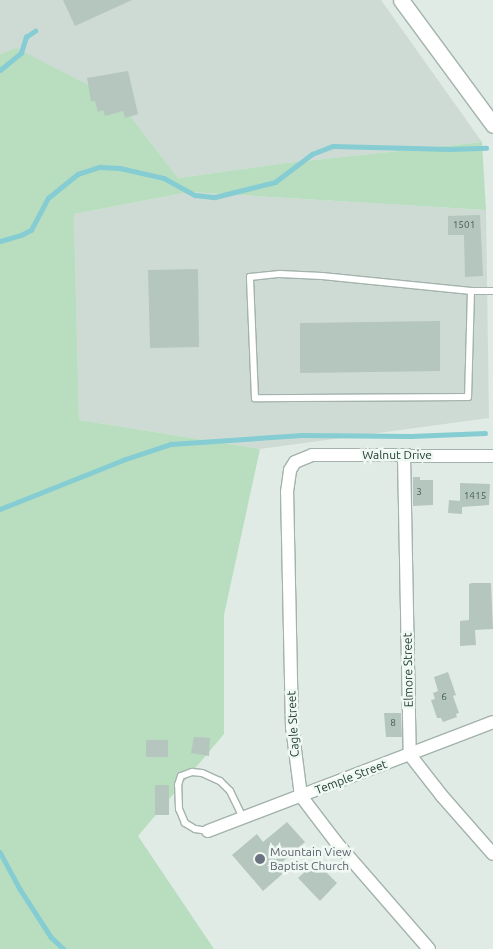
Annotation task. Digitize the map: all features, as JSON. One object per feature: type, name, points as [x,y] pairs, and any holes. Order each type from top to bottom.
[{"type":"street","points":[[401,0],[493,125]]},
{"type":"street","name":"Walnut Drive","points":[[302,458],[312,455],[493,456]]},
{"type":"street","name":"Elmore Street","points":[[404,455],[410,755]]},
{"type":"street","name":"Cagle Street","points":[[302,458],[295,462],[290,470],[287,492],[292,727],[301,796],[336,842],[429,949]]},
{"type":"street","name":"Temple Street","points":[[208,831],[493,722]]},
{"type":"street","points":[[410,755],[442,796],[493,854]]},
{"type":"lane","points":[[471,291],[468,396],[255,398],[250,277],[280,274],[322,276],[471,291],[493,291]]},
{"type":"lane","points":[[208,831],[195,829],[185,823],[179,809],[178,785],[182,776],[192,772],[202,773],[220,781],[230,790],[242,818]]},
{"type":"shaded area","points":[[0,0],[381,0],[482,142],[286,163],[178,178],[118,100],[16,49],[0,54]]},
{"type":"shaded area","points":[[189,192],[486,210],[489,418],[260,449],[79,420],[74,214]]},
{"type":"green space","points":[[16,48],[118,100],[178,178],[286,163],[482,142],[486,210],[189,192],[74,214],[79,420],[260,449],[224,615],[224,734],[138,836],[214,949],[0,949],[0,54]]},
{"type":"building","points":[[63,0],[132,0],[75,26]]},
{"type":"building","points":[[128,71],[138,114],[125,118],[123,111],[105,116],[103,110],[98,112],[95,101],[91,101],[87,78]]},
{"type":"building","points":[[480,215],[483,276],[465,277],[464,235],[448,235],[448,216]]},
{"type":"building","points":[[198,269],[199,347],[150,348],[148,270]]},
{"type":"building","points":[[440,321],[440,371],[300,373],[300,323]]},
{"type":"building","points":[[413,477],[420,477],[420,480],[433,480],[433,505],[413,506]]},
{"type":"building","points":[[460,483],[490,484],[489,505],[462,507],[462,514],[448,513],[449,500],[460,501]]},
{"type":"building","points":[[491,583],[493,629],[475,630],[476,645],[460,646],[460,621],[469,620],[469,584]]},
{"type":"building","points":[[448,672],[456,695],[453,696],[459,713],[456,714],[457,717],[443,722],[441,718],[437,718],[431,700],[435,699],[433,693],[438,691],[434,677]]},
{"type":"building","points":[[384,713],[401,713],[402,737],[386,737]]},
{"type":"building","points":[[194,737],[210,738],[209,756],[191,753]]},
{"type":"building","points":[[146,740],[168,740],[168,757],[146,757]]},
{"type":"building","points":[[155,785],[169,785],[169,815],[155,815]]},
{"type":"building","name":"Mountain View Baptist Church","points":[[287,822],[305,842],[281,863],[287,870],[263,891],[232,855],[257,834],[263,842]]},
{"type":"building","points":[[314,864],[319,870],[323,869],[337,883],[320,901],[298,878]]},
{"type":"waterway","points":[[0,70],[21,53],[26,37],[35,31]]},
{"type":"waterway","points":[[0,241],[31,230],[48,198],[78,174],[100,167],[120,168],[164,178],[195,195],[215,197],[275,182],[312,154],[333,146],[486,148]]},
{"type":"waterway","points":[[0,509],[123,460],[171,444],[302,435],[411,436],[485,433]]},
{"type":"waterway","points":[[0,852],[20,889],[51,937],[64,949]]},
{"type":"place","name":"Mountain View Baptist Church","points":[[260,859]]}]
